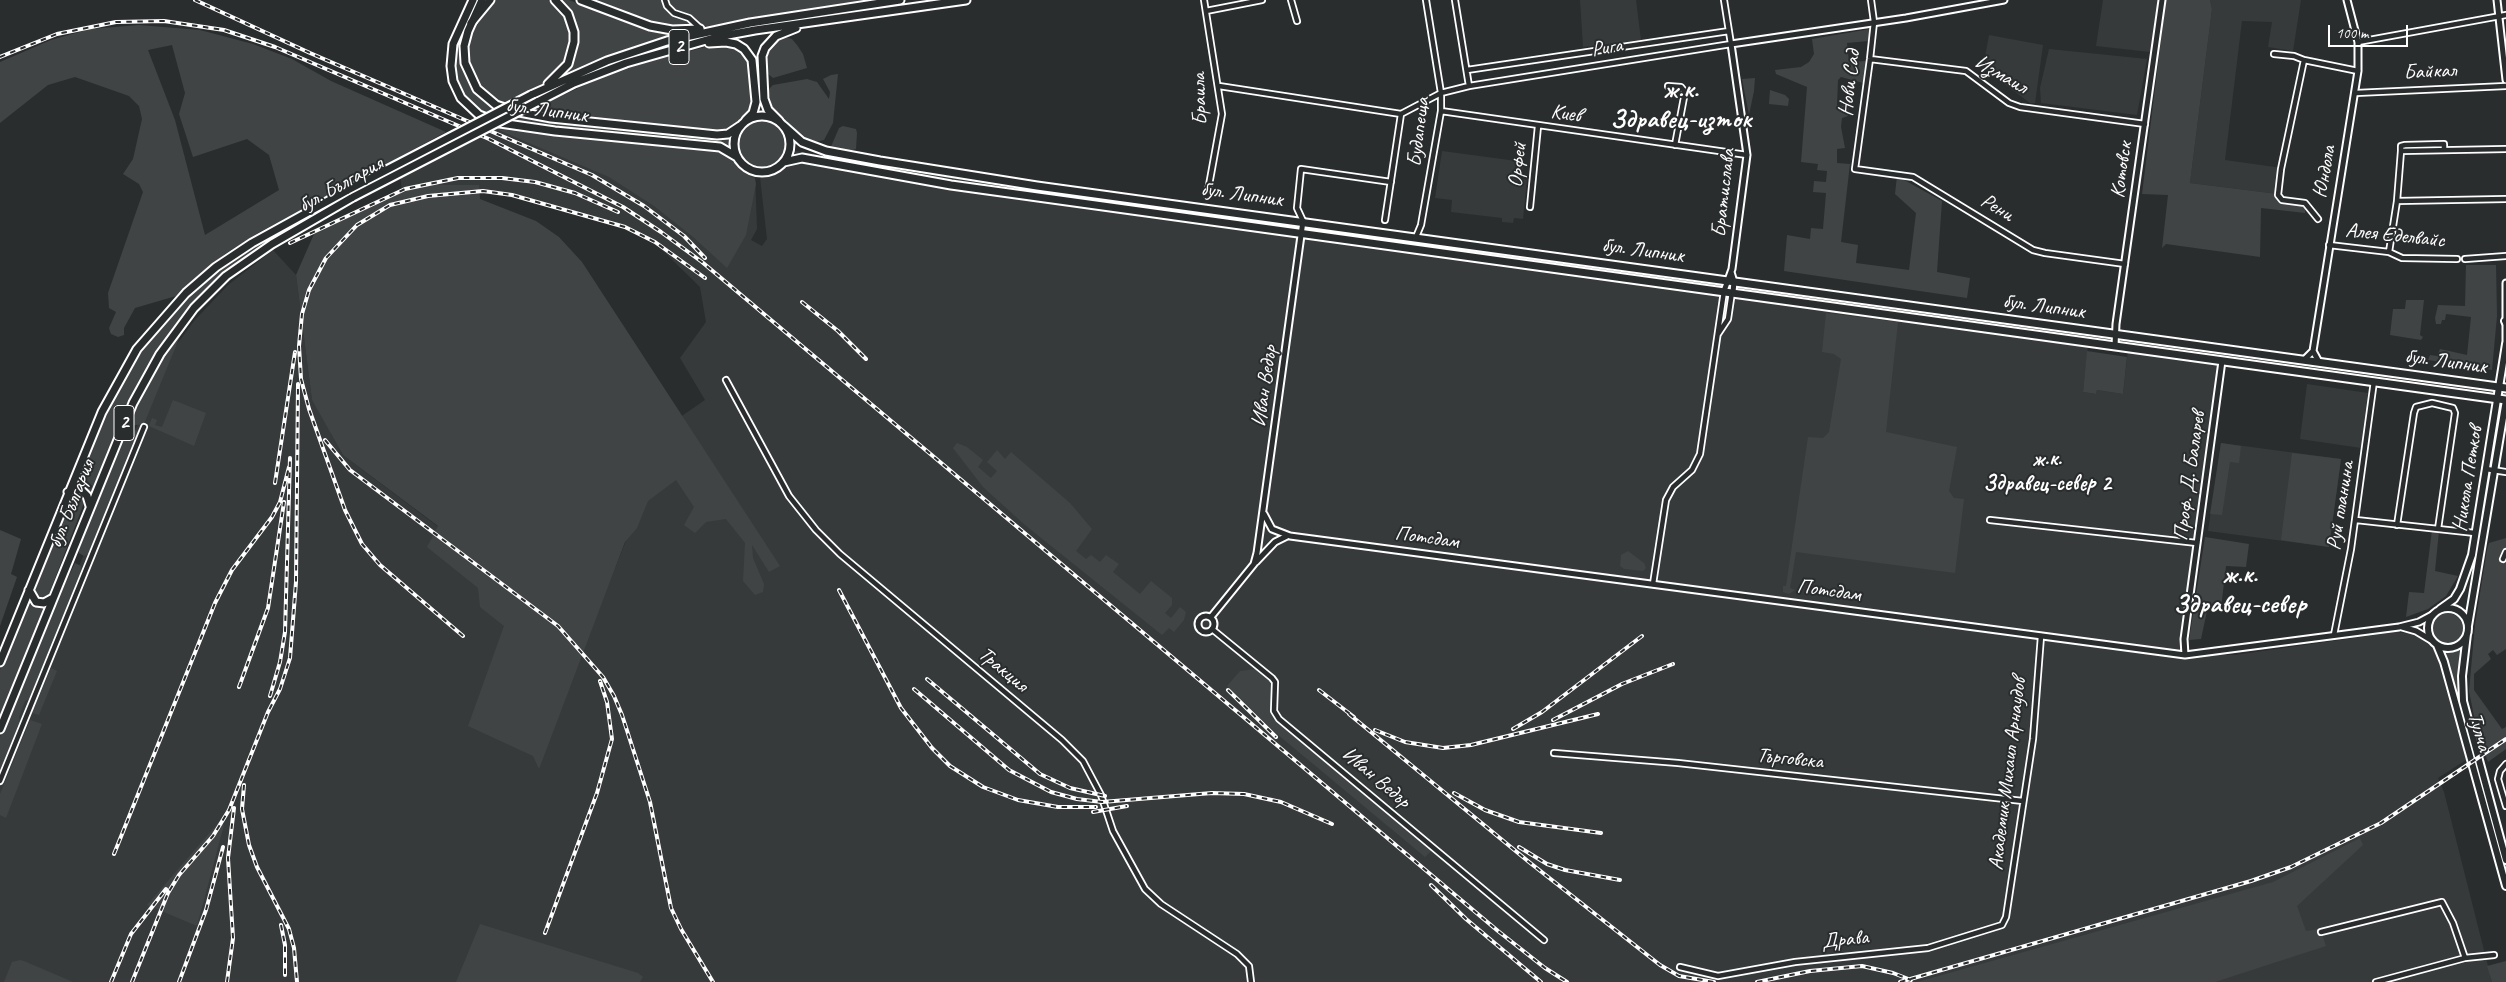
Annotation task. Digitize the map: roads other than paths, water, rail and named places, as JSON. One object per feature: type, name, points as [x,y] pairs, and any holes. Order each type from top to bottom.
[{"type":"main road","name":"бул. Липник","points":[[482,0],[471,23],[464,46],[469,75],[480,93],[501,107],[551,118],[717,135],[730,133],[740,126]]},
{"type":"main road","points":[[471,23],[490,0]]},
{"type":"main road","points":[[531,95],[563,70],[573,50],[572,23],[566,11],[555,0]]},
{"type":"main road","points":[[581,0],[650,26],[672,30],[735,25]]},
{"type":"main road","name":"бул. България","points":[[0,662],[102,412],[137,349],[186,293],[216,267],[252,243],[348,190],[531,95],[628,53],[667,41],[735,25],[900,0]]},
{"type":"main road","name":"бул. България","points":[[0,729],[133,403],[160,354],[194,308],[226,276],[260,251],[353,196],[537,102],[600,73],[679,47],[755,30],[966,0]]},
{"type":"main road","name":"бул. Липник","points":[[472,1],[453,44],[451,71],[461,98],[483,117],[500,123],[555,131],[720,147],[737,157]]},
{"type":"main road","points":[[679,47],[726,42],[744,49],[753,64],[756,98],[753,113],[740,126],[734,145],[737,157],[750,169],[761,172],[774,170],[784,162],[790,148],[790,140],[781,124],[771,114],[764,99],[761,63],[763,52],[780,34],[829,20]]},
{"type":"main road","points":[[746,120],[759,116],[781,124]]},
{"type":"main road","name":"бул. Липник","points":[[781,124],[802,142],[826,150],[880,161],[1036,186],[1303,221],[2502,387]]},
{"type":"main road","name":"бул. Липник","points":[[784,162],[802,158],[935,183],[2506,400]]},
{"type":"main road","points":[[1035,197],[1036,186]]},
{"type":"main road","name":"Никола Петков","points":[[2440,609],[2454,599],[2460,589],[2472,555],[2497,399],[2502,387],[2506,344]]},
{"type":"main road","name":"Никола Петков","points":[[2468,626],[2506,400]]},
{"type":"main road","points":[[68,492],[81,490],[87,496],[91,507]]},
{"type":"main road","points":[[29,590],[32,599],[39,603],[53,598]]},
{"type":"main road","points":[[2440,609],[2456,610],[2464,617],[2468,626],[2467,634],[2462,642],[2453,647],[2437,645],[2431,640],[2428,623],[2440,609]]},
{"type":"main road","name":"Тулча","points":[[2467,634],[2462,676],[2463,701],[2506,860]]},
{"type":"main road","name":"Тулча","points":[[2437,645],[2444,662],[2506,886]]},
{"type":"street","points":[[665,0],[670,10],[690,18],[701,29]]},
{"type":"street","name":"Браила","points":[[1204,0],[1222,114],[1207,196]]},
{"type":"street","points":[[1206,11],[1262,0]]},
{"type":"street","points":[[1291,0],[1297,21]]},
{"type":"street","name":"Будапеща","points":[[1416,237],[1421,226],[1441,111],[1441,93],[1426,0]]},
{"type":"street","points":[[1456,0],[1469,86]]},
{"type":"street","name":"Братислава","points":[[1724,0],[1747,155],[1731,272]]},
{"type":"street","name":"Нови Сад","points":[[1856,169],[1874,22],[1871,0]]},
{"type":"street","name":"Рига","points":[[1401,114],[1441,93],[1469,86],[2004,0]]},
{"type":"street","name":"Котовск","points":[[2115,346],[2162,0]]},
{"type":"street","name":"Юндола","points":[[2313,351],[2329,245],[2356,93],[2358,42],[2348,0]]},
{"type":"street","points":[[2497,0],[2506,80]]},
{"type":"street","points":[[2358,42],[2506,15]]},
{"type":"street","points":[[1467,70],[1729,31]]},
{"type":"street","points":[[2274,54],[2294,56],[2304,60],[2358,71]]},
{"type":"street","name":"Измаил","points":[[1870,59],[1966,71],[1996,94],[2020,107],[2146,124]]},
{"type":"street","points":[[2304,60],[2281,169],[2278,195],[2282,200],[2305,203],[2318,219]]},
{"type":"street","points":[[1219,86],[1401,114],[1385,220]]},
{"type":"street","points":[[1668,86],[1681,87],[1686,92],[1675,145]]},
{"type":"street","name":"Байкал","points":[[2356,93],[2506,86]]},
{"type":"street","name":"Киев","points":[[1441,111],[1747,155]]},
{"type":"street","name":"Орфей","points":[[1530,207],[1538,126]]},
{"type":"street","points":[[2389,252],[2397,201],[2401,151],[2506,149]]},
{"type":"street","points":[[1303,221],[1297,208],[1301,169],[1391,182]]},
{"type":"street","name":"Рени","points":[[1856,169],[1913,177],[2034,250],[2125,264]]},
{"type":"street","points":[[2397,201],[2506,199]]},
{"type":"street","name":"Иван Ведър","points":[[1210,617],[1254,564],[1264,514],[1303,221]]},
{"type":"street","name":"Алея Еделвайс","points":[[2329,245],[2389,252],[2402,258],[2457,259]]},
{"type":"street","name":"Алея Еделвайс","points":[[2465,259],[2506,256]]},
{"type":"street","points":[[1653,584],[1666,500],[1673,487],[1692,470],[1700,454],[1724,291],[1726,281],[1731,272]]},
{"type":"street","points":[[1717,335],[1728,319],[1734,282],[1731,272]]},
{"type":"street","points":[[2506,283],[2506,344]]},
{"type":"street","points":[[2304,360],[2313,351],[2319,362]]},
{"type":"street","name":"Проф. Д. Баларев","points":[[2185,654],[2183,646],[2222,361]]},
{"type":"street","name":"Тракция","points":[[726,380],[789,496],[816,530],[840,554],[1062,740],[1083,761],[1101,795],[1113,831],[1145,890],[1161,904],[1237,954],[1249,966],[1251,982]]},
{"type":"street","name":"Руй планина","points":[[2334,635],[2356,520],[2374,381]]},
{"type":"street","points":[[2397,525],[2414,412],[2416,407],[2432,403],[2453,408],[2455,413],[2438,529]]},
{"type":"street","points":[[0,781],[144,427]]},
{"type":"street","points":[[2486,469],[2506,472]]},
{"type":"street","name":"Потсдам","points":[[1264,514],[1272,529],[1290,536],[2185,654],[2399,627],[2419,622],[2434,614]]},
{"type":"street","points":[[1990,520],[2197,543]]},
{"type":"street","points":[[2356,520],[2475,533]]},
{"type":"street","points":[[1254,564],[1279,539],[1290,536]]},
{"type":"street","points":[[2503,559],[2506,552]]},
{"type":"street","points":[[1202,616],[1210,617],[1214,622],[1212,629],[1204,632],[1197,625],[1202,616]]},
{"type":"street","name":"Потсдам","points":[[2399,627],[2416,631],[2431,640]]},
{"type":"street","name":"Иван Ведър","points":[[1212,629],[1275,682],[1274,711],[1279,718],[1544,940]]},
{"type":"street","name":"Академик Михаил Арнаудов","points":[[2006,917],[2033,733],[2041,636]]},
{"type":"street","name":"Търговска","points":[[1554,753],[1678,763],[2023,802]]},
{"type":"street","points":[[2506,764],[2500,771],[2498,779],[2506,806]]},
{"type":"street","points":[[2321,932],[2442,902],[2453,923],[2465,958]]},
{"type":"street","name":"Драва","points":[[1680,967],[1718,976],[1786,963],[1928,948],[2002,925],[2006,917]]},
{"type":"street","points":[[2376,982],[2465,958],[2494,955]]},
{"type":"railway","points":[[195,0],[310,53],[592,175],[644,206],[684,236],[705,258]]},
{"type":"railway","points":[[0,57],[57,34],[116,22],[164,21],[224,30],[275,47],[489,139],[623,207],[702,262],[1498,931],[1545,968],[1567,982]]},
{"type":"railway","points":[[290,243],[405,189],[458,178],[502,178],[535,182],[575,193],[618,212]]},
{"type":"railway","points":[[463,636],[380,565],[362,544],[345,510],[309,409],[301,379],[299,346],[302,314],[309,290],[326,258],[357,225],[390,205],[428,196],[483,191],[512,195],[625,227],[655,242],[705,278]]},
{"type":"railway","points":[[802,302],[838,331],[866,359]]},
{"type":"railway","points":[[275,483],[295,352]]},
{"type":"railway","points":[[132,982],[168,893],[179,875],[213,836],[229,810],[268,712],[280,689],[290,658],[296,582],[298,384]]},
{"type":"railway","points":[[325,440],[350,470],[558,626],[603,677],[622,715],[650,802],[671,908],[681,929],[713,982]]},
{"type":"railway","points":[[270,696],[280,662],[285,632],[290,458]]},
{"type":"railway","points":[[114,854],[215,603],[232,570],[272,517],[280,502],[289,467]]},
{"type":"railway","points":[[239,687],[268,608],[284,502]]},
{"type":"railway","points":[[839,590],[901,708],[932,748],[950,766],[983,787],[1018,800],[1058,807],[1096,807]]},
{"type":"railway","points":[[1513,729],[1542,712],[1642,636]]},
{"type":"railway","points":[[1553,720],[1622,684],[1673,664]]},
{"type":"railway","points":[[927,679],[1040,774],[1070,788],[1105,796]]},
{"type":"railway","points":[[545,933],[597,793],[612,739],[607,702],[600,681]]},
{"type":"railway","points":[[914,689],[1009,770],[1051,792],[1077,799],[1102,802],[1212,793],[1244,794],[1281,802],[1332,824]]},
{"type":"railway","points":[[1228,690],[1276,737]]},
{"type":"railway","points":[[1319,690],[1354,717]]},
{"type":"railway","points":[[1349,714],[1529,862],[1660,965],[1679,976],[1714,982]]},
{"type":"railway","points":[[1375,730],[1405,742],[1443,748],[1471,745],[1598,714]]},
{"type":"railway","points":[[1900,982],[2251,881],[2291,867],[2381,823],[2506,739]]},
{"type":"railway","points":[[244,785],[242,809],[249,845],[257,867],[289,929],[294,948],[297,982]]},
{"type":"railway","points":[[1454,793],[1485,810],[1519,822],[1601,833]]},
{"type":"railway","points":[[1093,812],[1127,806]]},
{"type":"railway","points":[[227,982],[233,938],[228,858],[234,808]]},
{"type":"railway","points":[[179,982],[206,910],[223,847]]},
{"type":"railway","points":[[1519,847],[1547,864],[1565,870],[1620,880]]},
{"type":"railway","points":[[1431,885],[1466,919],[1541,982]]},
{"type":"railway","points":[[111,982],[131,934],[166,889]]},
{"type":"railway","points":[[281,925],[285,945],[285,975]]},
{"type":"railway","points":[[1757,982],[1810,971],[1862,966],[1893,973],[1911,980]]},
{"type":"district","name":"ж.к. Здравец-изток","points":[[1681,105]]},
{"type":"district","name":"ж.к. Здравец-север 2","points":[[2047,472]]},
{"type":"district","name":"ж.к. Здравец-север","points":[[2240,590]]}]
